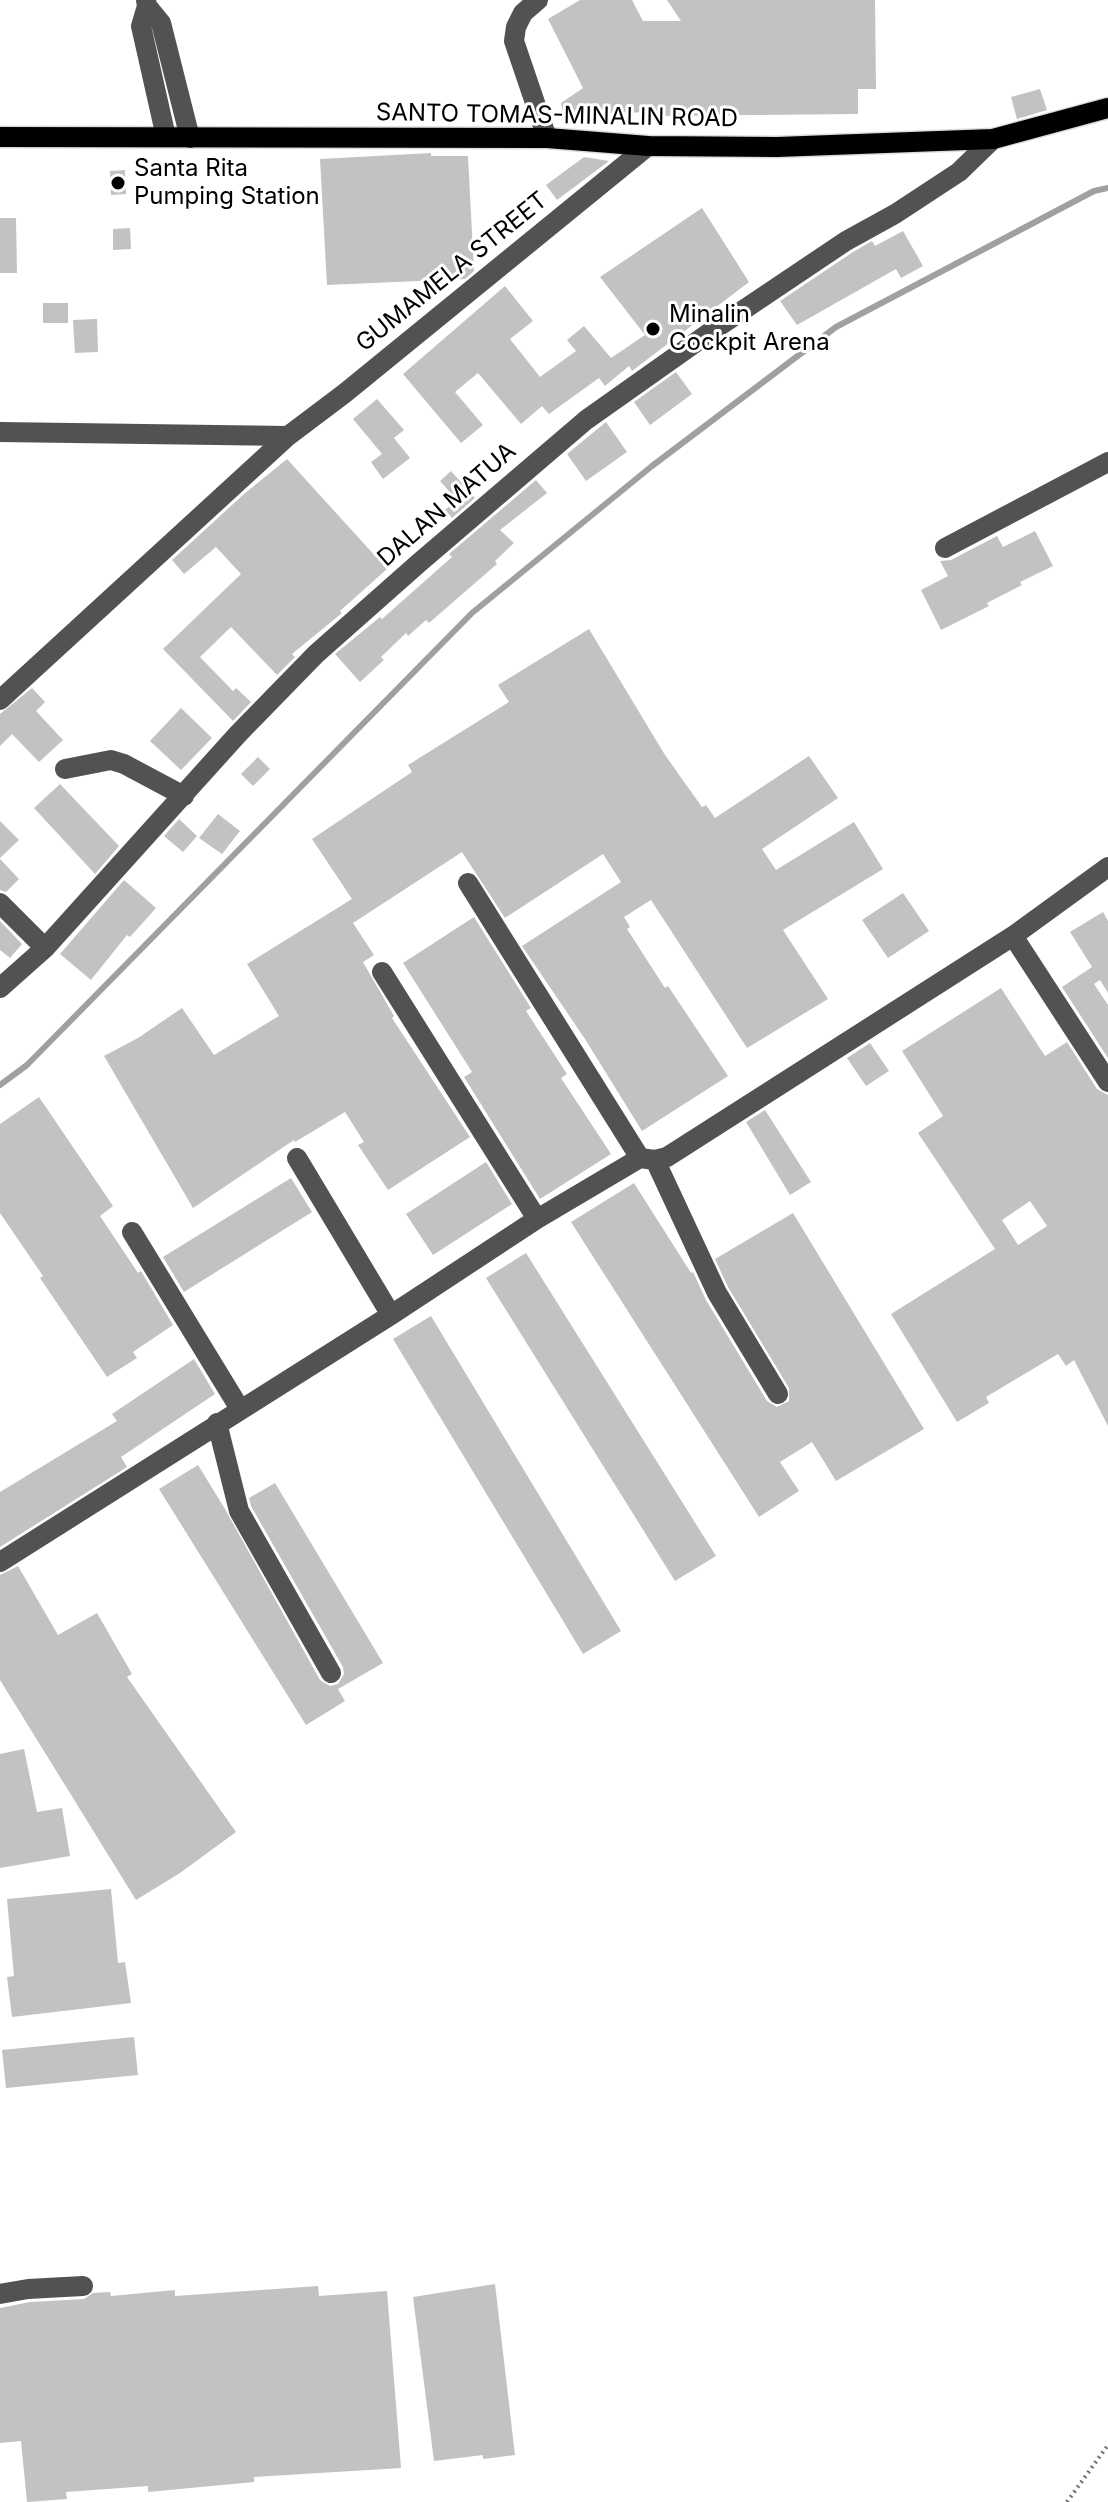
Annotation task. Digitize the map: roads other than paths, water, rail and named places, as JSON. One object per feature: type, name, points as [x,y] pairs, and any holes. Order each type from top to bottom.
[{"type":"main road","name":"SANTO TOMAS-MINALIN ROAD","points":[[0,137],[547,138],[648,146],[777,147],[993,139],[1108,108]]},
{"type":"street","points":[[538,0],[523,13],[514,41],[547,138]]},
{"type":"street","points":[[146,3],[141,26],[166,137]]},
{"type":"street","points":[[146,3],[161,23],[190,138]]},
{"type":"street","name":"DALAN MATUA","points":[[0,988],[45,948],[238,734],[316,654],[586,420],[846,241],[895,214],[959,172],[993,139]]},
{"type":"street","name":"GUMAMELA STREET","points":[[0,700],[288,436],[648,146]]},
{"type":"street","points":[[0,432],[288,436]]},
{"type":"street","points":[[945,548],[1108,462]]},
{"type":"street","points":[[65,769],[111,760],[184,796]]},
{"type":"street","points":[[0,1562],[537,1219],[648,1159],[680,1148],[1013,936],[1108,867]]},
{"type":"street","points":[[468,883],[648,1159],[717,1293],[778,1394]]},
{"type":"street","points":[[0,903],[45,948]]},
{"type":"street","points":[[1013,936],[1108,1082]]},
{"type":"street","points":[[382,972],[537,1219]]},
{"type":"street","points":[[297,1158],[391,1315]]},
{"type":"street","points":[[132,1232],[240,1409]]},
{"type":"street","points":[[217,1423],[239,1511],[331,1673]]},
{"type":"street","points":[[0,2294],[83,2286]]},
{"type":"waterway","points":[[0,1085],[27,1065],[472,613],[652,466],[836,327],[1094,191],[1108,188]]},
{"type":"place","name":"Santa Rita Pumping Station","points":[[118,183]]},
{"type":"place","name":"Minalin Cockpit Arena","points":[[653,329]]}]
